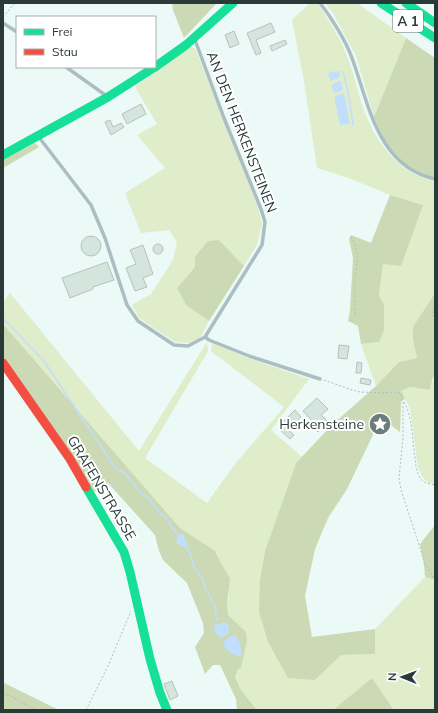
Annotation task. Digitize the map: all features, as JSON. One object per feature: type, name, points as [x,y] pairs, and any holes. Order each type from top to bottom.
[{"type":"main road","points":[[156,66],[178,52],[194,39],[233,3]]},
{"type":"main road","name":"A 1","points":[[381,3],[435,38]]},
{"type":"main road","name":"A 1","points":[[406,3],[435,23]]},
{"type":"main road","points":[[3,155],[108,97],[153,68]]},
{"type":"main road","name":"GRAFENSTRASSE","points":[[3,362],[70,460],[124,552],[150,659],[160,693],[167,710]]},
{"type":"lane","points":[[320,3],[330,16],[352,56],[371,118],[385,144],[397,158],[411,169],[427,177],[435,179]]},
{"type":"lane","points":[[3,23],[16,31]]},
{"type":"lane","name":"AN DEN HERKENSTEINEN","points":[[194,39],[224,118],[261,208],[265,222],[262,245],[204,337]]},
{"type":"lane","points":[[67,68],[108,97]]},
{"type":"lane","points":[[38,136],[92,205],[105,238],[127,305],[138,321],[174,345],[188,346],[204,337],[249,356],[320,379]]},
{"type":"path","points":[[3,17],[15,3]]},
{"type":"path","points":[[352,237],[358,252],[355,282],[355,316]]},
{"type":"path","points":[[432,318],[435,304]]},
{"type":"path","points":[[320,379],[360,392],[400,393],[408,409],[411,423],[416,468],[421,480],[428,484],[435,485]]},
{"type":"path","points":[[403,401],[403,438],[399,482],[425,563],[435,581]]},
{"type":"path","points":[[86,710],[108,666],[131,612]]},
{"type":"path","points":[[3,694],[11,696],[34,710]]},
{"type":"green space","points":[[172,3],[217,3],[184,38],[173,10]]},
{"type":"green space","points":[[310,3],[317,3],[338,37],[351,67],[365,113],[373,130],[386,150],[394,159],[413,173],[423,178],[435,181],[435,293],[413,327],[413,340],[417,358],[399,362],[376,386],[361,344],[379,342],[384,305],[379,295],[383,264],[422,205],[390,195],[349,178],[317,168],[304,81],[292,20]]},
{"type":"green space","points":[[325,3],[357,3],[406,38],[374,117],[356,56],[333,13]]},
{"type":"green space","points":[[406,38],[435,58],[435,178],[414,170],[395,155],[386,143],[374,117]]},
{"type":"green space","points":[[190,47],[195,48],[258,207],[262,224],[257,245],[244,266],[219,240],[177,288],[186,305],[209,321],[200,338],[188,343],[175,342],[139,318],[132,305],[151,294],[173,260],[177,242],[169,230],[141,233],[125,193],[165,168],[137,135],[157,124],[135,87]]},
{"type":"green space","points":[[35,143],[39,147],[3,168],[3,160]]},
{"type":"green space","points":[[390,195],[423,205],[401,266],[383,264],[379,295],[384,305],[384,330],[379,342],[361,344],[358,326],[348,321],[353,258],[349,239],[351,235],[371,243]]},
{"type":"green space","points":[[219,240],[244,266],[209,321],[186,305],[177,288],[195,267],[195,257],[208,241]]},
{"type":"green space","points":[[10,293],[139,451],[207,342],[208,351],[145,458],[207,503],[235,464],[284,407],[211,351],[212,343],[248,358],[309,379],[271,430],[302,457],[296,463],[265,551],[260,579],[315,680],[341,655],[374,654],[375,629],[425,577],[432,579],[435,584],[434,710],[394,710],[372,678],[333,710],[257,710],[241,690],[235,677],[238,669],[241,668],[247,641],[246,633],[228,615],[227,604],[229,594],[214,550],[180,528],[3,324],[3,303]]},
{"type":"green space","points":[[435,293],[435,377],[433,377],[430,390],[410,387],[401,391],[405,398],[401,402],[400,432],[381,418],[347,489],[328,518],[315,549],[305,596],[312,637],[375,629],[375,654],[341,655],[315,680],[288,678],[268,642],[259,612],[260,579],[265,551],[296,463],[333,424],[376,386],[399,362],[417,358],[413,340],[413,327]]},
{"type":"green space","points":[[3,324],[180,528],[214,550],[230,579],[227,604],[228,615],[246,632],[247,641],[241,668],[238,669],[235,677],[241,690],[257,710],[237,710],[236,699],[220,665],[213,665],[205,674],[195,647],[204,633],[203,623],[187,583],[163,560],[155,535],[108,483],[94,492],[73,457],[3,357]]},
{"type":"green space","points":[[434,377],[435,484],[429,483],[423,478],[418,468],[410,408],[400,391],[410,387],[430,390]]},
{"type":"green space","points":[[435,525],[435,580],[425,577],[420,544]]},
{"type":"green space","points":[[3,676],[4,683],[59,710],[3,710]]},
{"type":"green space","points":[[372,678],[394,710],[333,710]]},
{"type":"water","points":[[338,71],[340,73],[340,77],[331,81],[328,75],[330,72]]},
{"type":"water","points":[[341,81],[343,90],[334,93],[331,85]]},
{"type":"water","points":[[344,93],[350,124],[340,125],[335,96]]},
{"type":"water","points":[[179,534],[183,534],[188,545],[185,547],[176,543]]},
{"type":"water","points":[[224,622],[227,623],[229,627],[228,634],[221,638],[214,631],[214,626]]},
{"type":"water","points":[[231,636],[236,636],[239,641],[242,654],[241,657],[230,652],[224,645],[223,642]]},
{"type":"building","points":[[271,23],[275,32],[256,40],[261,53],[256,55],[247,33]]},
{"type":"building","points":[[234,31],[239,44],[230,48],[225,35]]},
{"type":"building","points":[[285,40],[287,44],[272,51],[270,46]]},
{"type":"building","points":[[141,104],[146,114],[127,124],[122,114]]},
{"type":"building","points":[[110,120],[113,127],[121,123],[124,127],[111,135],[105,122]]},
{"type":"building","points":[[91,236],[98,239],[101,246],[98,253],[91,256],[84,253],[81,246],[84,239]]},
{"type":"building","points":[[156,244],[160,244],[162,245],[162,253],[156,254],[153,251],[153,247]]},
{"type":"building","points":[[143,245],[153,274],[143,278],[147,287],[135,291],[126,268],[136,264],[130,250]]},
{"type":"building","points":[[107,262],[114,280],[93,287],[93,289],[70,298],[62,278]]},
{"type":"building","points":[[339,345],[349,346],[347,359],[338,358]]},
{"type":"building","points":[[357,362],[362,363],[361,373],[356,373]]},
{"type":"building","points":[[361,378],[371,380],[370,385],[360,383]]},
{"type":"building","points":[[317,398],[328,409],[321,415],[328,422],[318,432],[313,426],[315,424],[303,411]]},
{"type":"building","points":[[295,410],[301,417],[288,430],[294,435],[290,439],[279,429],[282,427],[280,425]]},
{"type":"building","points":[[172,681],[178,696],[170,700],[164,684]]},
{"type":"waterway","points":[[343,72],[349,95],[353,125]]},
{"type":"waterway","points":[[3,318],[44,361],[116,469],[124,472],[142,494],[148,497],[179,537]]},
{"type":"waterway","points":[[185,545],[191,555],[194,567],[203,579],[206,590],[215,606],[217,620]]},
{"type":"traffic: fast","points":[[156,66],[186,45],[233,3]]},
{"type":"traffic: fast","points":[[381,3],[435,38]]},
{"type":"traffic: fast","points":[[406,3],[435,23]]},
{"type":"traffic: fast","points":[[3,155],[108,97],[153,68]]},
{"type":"traffic: fast","points":[[86,487],[124,552],[150,659],[160,693],[167,710]]},
{"type":"traffic: jam","points":[[3,363],[70,459],[86,487]]},
{"type":"place","name":"Herkensteine","points":[[380,424]]}]
